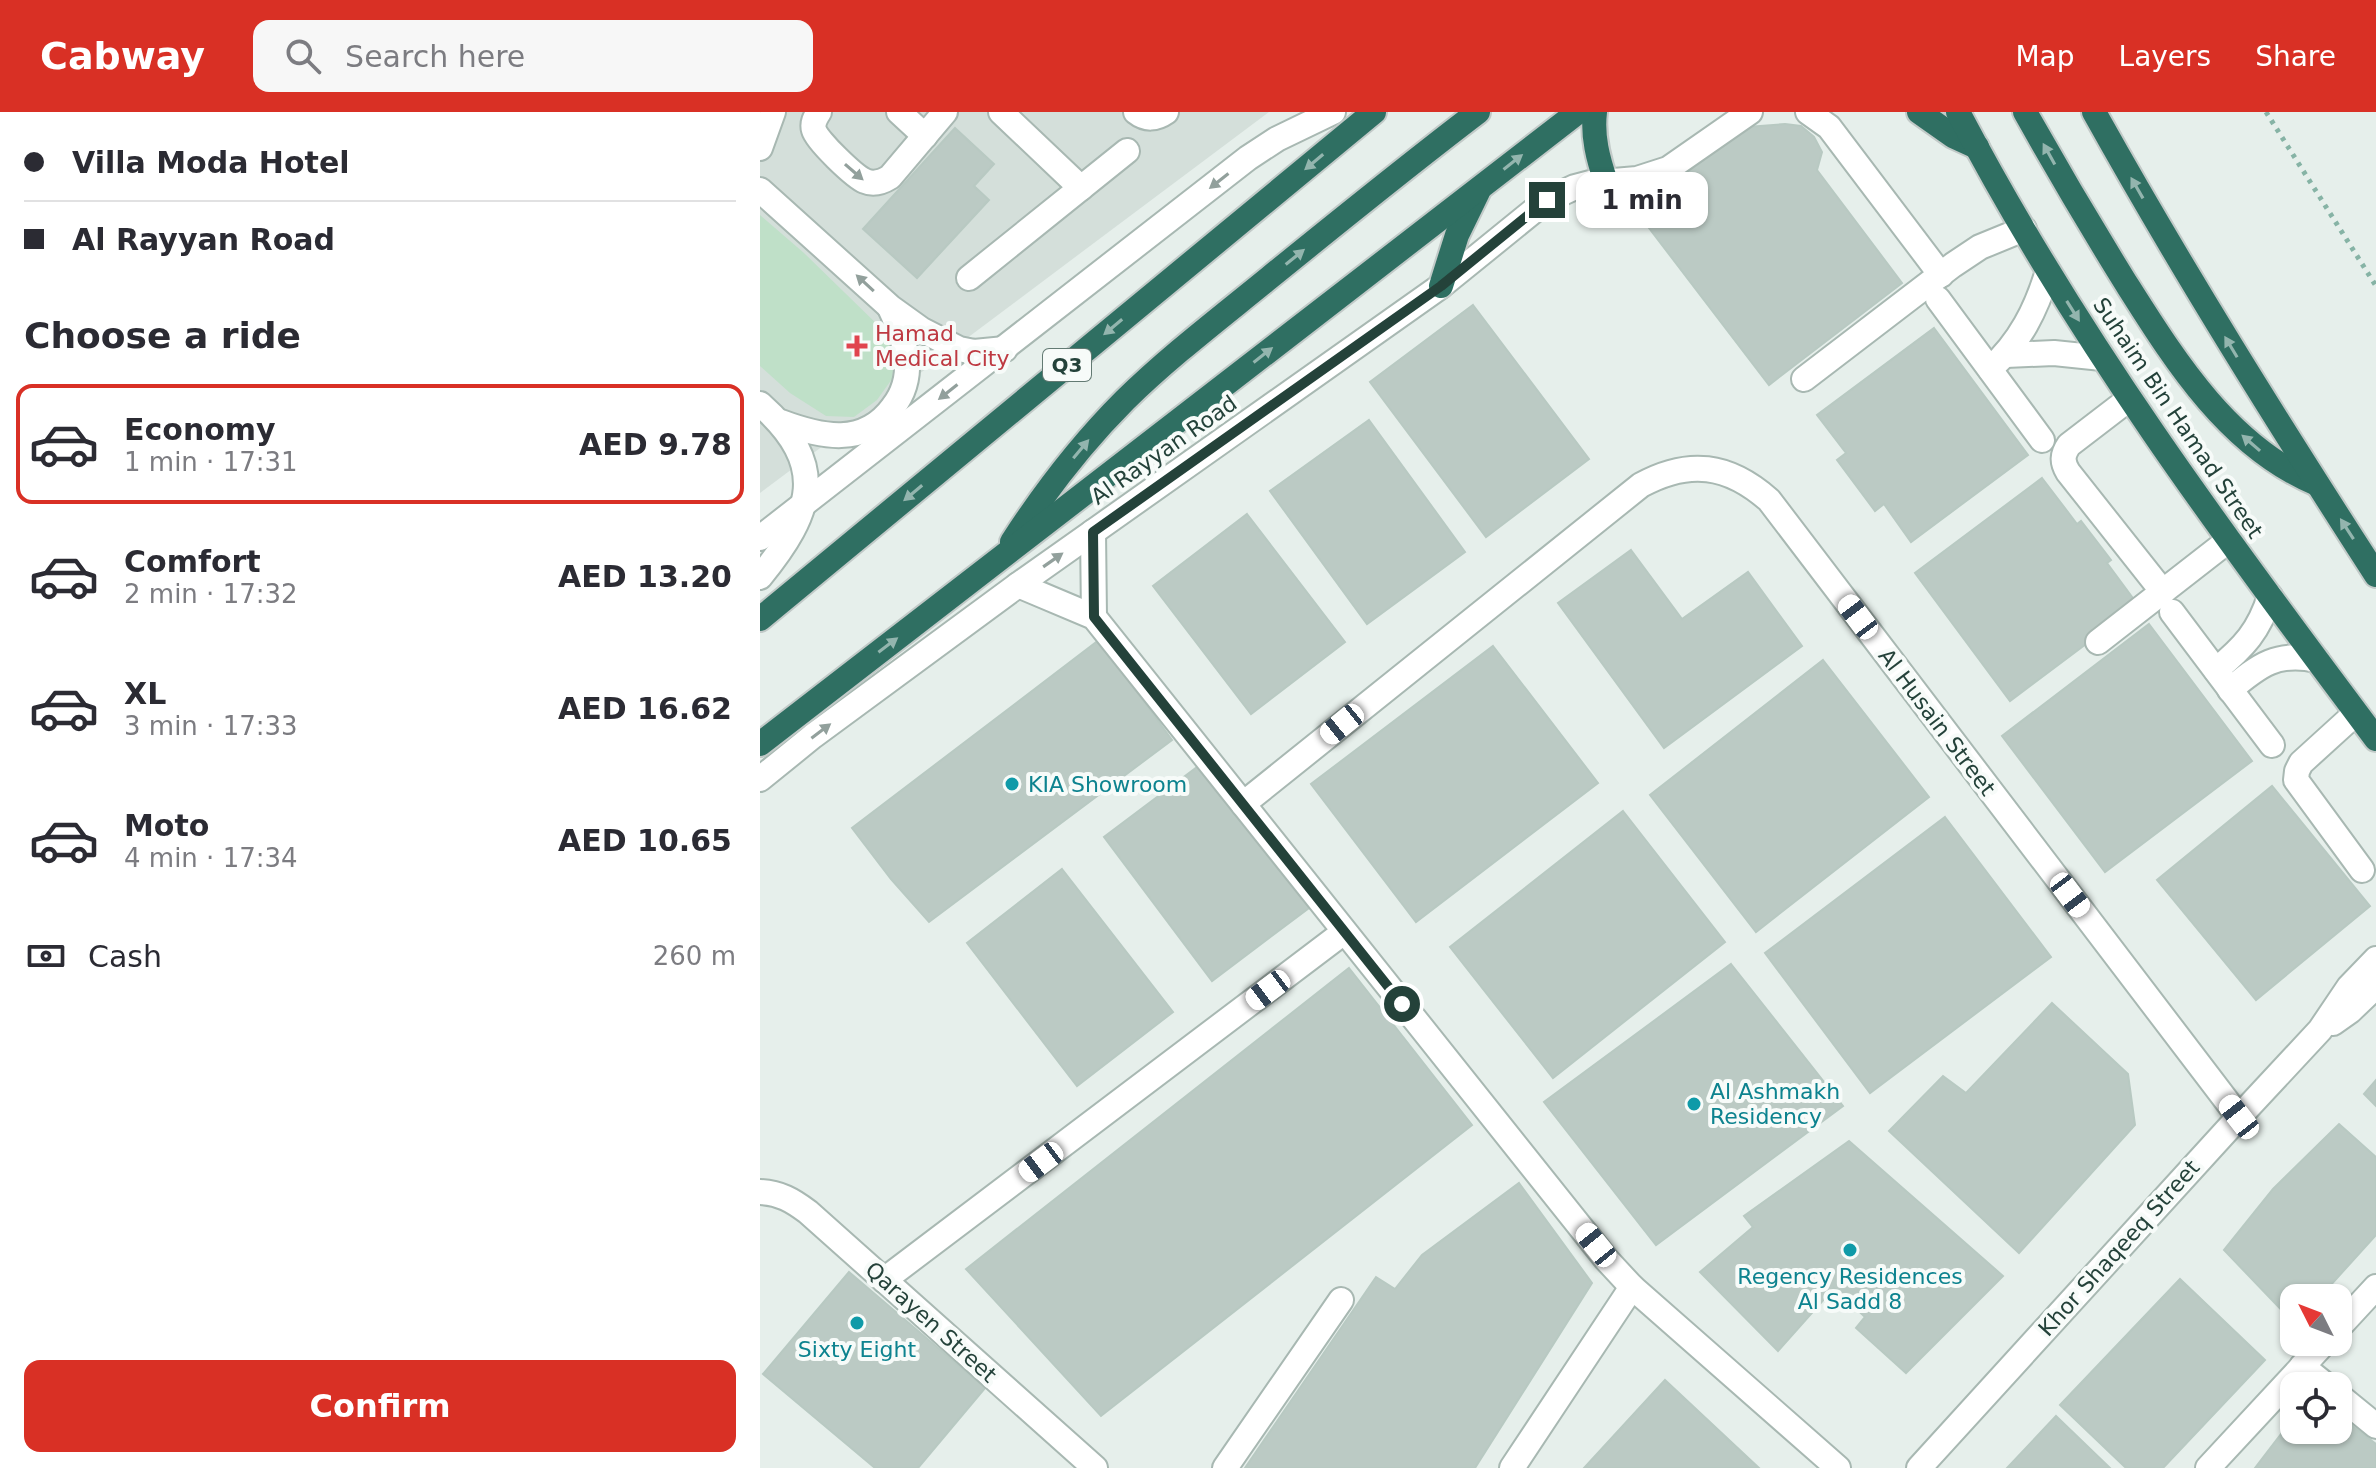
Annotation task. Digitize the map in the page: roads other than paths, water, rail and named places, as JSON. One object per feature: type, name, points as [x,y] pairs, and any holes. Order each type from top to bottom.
[{"type":"highway","name":"Q3","points":[[760,619],[1374,112]]},
{"type":"highway","points":[[1002,557],[1059,476],[1125,401],[1161,367],[1478,112]]},
{"type":"highway","name":"Al Rayyan Road","points":[[760,744],[1578,112]]},
{"type":"highway","points":[[1595,112],[1598,161],[1606,182]]},
{"type":"highway","points":[[1919,112],[1953,136],[1977,147]]},
{"type":"highway","name":"Suhaim Bin Hamad Street","points":[[1958,112],[2048,271],[2129,399],[2376,739]]},
{"type":"highway","points":[[2025,112],[2097,237],[2181,367],[2264,455],[2295,475],[2317,484]]},
{"type":"highway","points":[[2100,118],[2170,246],[2376,575]]},
{"type":"highway","points":[[1441,286],[1457,235],[1481,187]]},
{"type":"street","points":[[760,119],[771,112]]},
{"type":"street","points":[[760,148],[771,112]]},
{"type":"street","points":[[819,112],[813,124],[816,136],[858,176],[871,183],[890,177],[945,112]]},
{"type":"street","points":[[899,112],[925,136]]},
{"type":"street","points":[[1001,112],[1081,188]]},
{"type":"street","points":[[1136,112],[1147,118],[1166,112]]},
{"type":"street","points":[[760,538],[1248,158],[1287,133],[1333,112]]},
{"type":"street","name":"Al Rayyan Road","points":[[760,779],[813,736],[1018,585],[1441,286],[1547,200],[1575,187],[1637,179],[1668,169],[1750,112]]},
{"type":"street","points":[[1808,112],[1829,127],[1939,287],[1998,362],[2042,440]]},
{"type":"street","points":[[969,278],[1127,151]]},
{"type":"street","points":[[760,190],[890,307],[922,330],[959,349],[974,352],[1005,349]]},
{"type":"street","points":[[1804,379],[1939,287],[1980,247],[2024,229]]},
{"type":"street","points":[[1998,362],[2032,315],[2048,271]]},
{"type":"street","points":[[781,422],[809,433],[844,436],[862,431],[888,414],[902,393],[907,376],[905,348],[890,307]]},
{"type":"street","points":[[1998,362],[2054,353],[2102,358]]},
{"type":"street","points":[[2129,399],[2069,445],[2063,462],[2272,745]]},
{"type":"street","points":[[760,404],[781,422],[806,468],[804,503],[784,547],[760,577]]},
{"type":"street","name":"Al Husain Street","points":[[1243,804],[1641,485],[1659,475],[1678,470],[1698,468],[1727,473],[1754,486],[1769,500],[2239,1117]]},
{"type":"street","points":[[1093,532],[1094,617]]},
{"type":"street","points":[[2098,642],[2167,602],[2229,540]]},
{"type":"street","points":[[1018,585],[1094,617],[1606,1259],[1632,1287],[1838,1468]]},
{"type":"street","points":[[2223,680],[2239,651],[2253,635],[2270,596]]},
{"type":"street","points":[[2223,680],[2249,674],[2270,661],[2294,656],[2317,660]]},
{"type":"street","points":[[2356,713],[2301,763],[2296,780],[2362,870]]},
{"type":"street","points":[[884,1280],[1344,932]]},
{"type":"street","name":"Khor Shaqeeq Street","points":[[1919,1468],[2320,1030],[2349,987],[2376,959]]},
{"type":"street","name":"Khor Shaqeeq Street","points":[[2320,1030],[2350,1011],[2376,986]]},
{"type":"street","name":"Qarayen Street","points":[[760,1192],[792,1199],[1095,1468]]},
{"type":"street","points":[[1512,1468],[1632,1287]]},
{"type":"street","points":[[2352,1313],[2376,1287]]},
{"type":"street","points":[[1225,1468],[1341,1300]]},
{"type":"street","points":[[2215,1466],[2312,1356]]},
{"type":"street","points":[[2302,1366],[2310,1372]]},
{"type":"street","points":[[2352,1406],[2376,1426]]},
{"type":"place","name":"Hamad Medical City","points":[[857,346]]},
{"type":"place","name":"KIA Showroom","points":[[1012,784]]},
{"type":"place","name":"Al Ashmakh Residency","points":[[1694,1104]]},
{"type":"place","name":"Regency Residences Al Sadd 8","points":[[1850,1250]]},
{"type":"place","name":"Sixty Eight","points":[[857,1323]]}]
